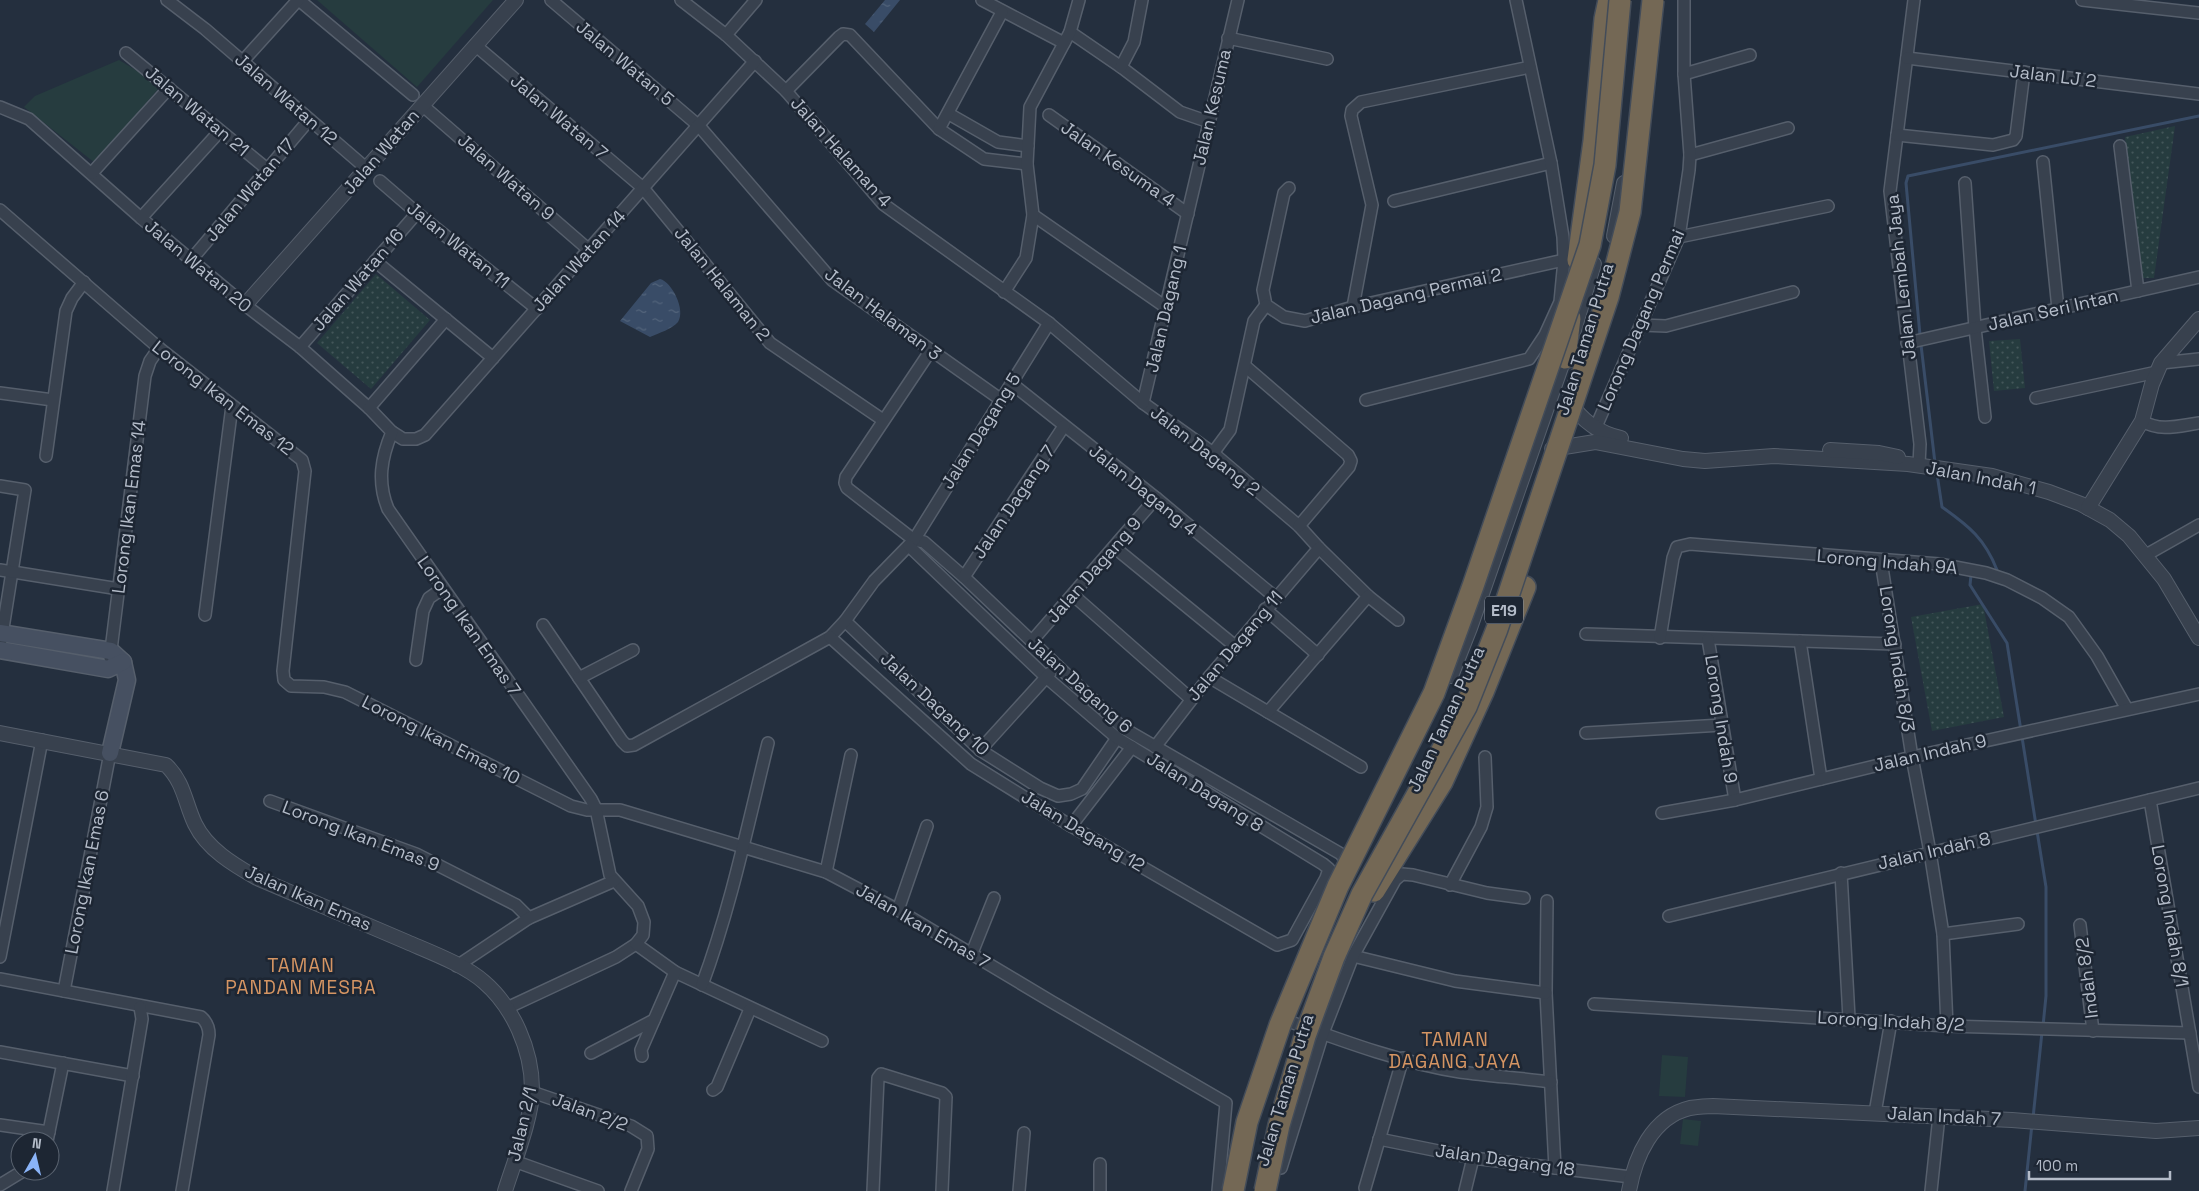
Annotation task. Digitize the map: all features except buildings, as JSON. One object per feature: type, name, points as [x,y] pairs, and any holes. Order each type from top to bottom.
[{"type":"highway","name":"E19","points":[[1234,1191],[1247,1122],[1280,1025],[1338,886],[1434,693],[1474,586],[1590,245],[1605,165],[1623,0]]},
{"type":"highway","points":[[1565,358],[1590,170],[1604,18],[1623,0]]},
{"type":"highway","name":"E19","points":[[1265,1191],[1280,1125],[1305,1036],[1334,957],[1362,894],[1466,707],[1497,629],[1608,297],[1630,212],[1653,0]]},
{"type":"highway","points":[[1343,956],[1417,822],[1442,782],[1483,692],[1525,587],[1598,374],[1607,330],[1608,297]]},
{"type":"highway","points":[[1417,822],[1445,758],[1451,739],[1458,701]]},
{"type":"main road","points":[[1,637],[111,651],[123,662],[127,680],[110,753]]},
{"type":"main road","points":[[0,650],[108,669],[123,662]]},
{"type":"street","name":"Jalan Watan 12","points":[[167,0],[205,29],[366,169]]},
{"type":"street","points":[[242,62],[299,0]]},
{"type":"street","name":"Jalan Watan 9","points":[[299,0],[589,250]]},
{"type":"street","name":"Jalan Watan","points":[[245,305],[366,169],[417,100],[475,45],[516,0]]},
{"type":"street","name":"Jalan Watan 5","points":[[551,0],[699,126]]},
{"type":"street","name":"Jalan Halaman 4","points":[[681,0],[726,35],[786,91],[883,204],[1004,292]]},
{"type":"street","points":[[726,35],[756,0]]},
{"type":"street","points":[[982,0],[1064,43]]},
{"type":"street","points":[[1004,292],[1026,258],[1033,215],[1027,164],[1030,107],[1070,32],[1079,0]]},
{"type":"street","points":[[1121,67],[1134,42],[1142,0]]},
{"type":"street","name":"Jalan Kesuma","points":[[1188,214],[1238,0]]},
{"type":"street","points":[[1366,400],[1529,359],[1545,335],[1560,302],[1564,260],[1563,237],[1551,163],[1516,0]]},
{"type":"street","name":"Jalan Taman Putra","points":[[1241,1191],[1253,1131],[1288,1021],[1363,852],[1444,695],[1470,628],[1565,358],[1594,263],[1614,166],[1623,0]]},
{"type":"street","name":"Jalan Taman Putra","points":[[1255,1191],[1264,1146],[1302,1026],[1343,956],[1361,894],[1458,701],[1482,642],[1568,401],[1606,277],[1614,238],[1626,170],[1645,0]]},
{"type":"street","name":"Lorong Dagang Permai","points":[[1595,429],[1679,237],[1690,155],[1684,74],[1684,0]]},
{"type":"street","name":"Jalan Lembah Jaya","points":[[1913,464],[1920,444],[1890,192],[1914,0]]},
{"type":"street","points":[[2082,0],[2199,14]]},
{"type":"street","points":[[939,129],[1002,12]]},
{"type":"street","points":[[1070,32],[1121,67],[1180,112],[1209,122]]},
{"type":"street","points":[[786,91],[843,34],[853,36],[939,129],[984,158],[1027,164]]},
{"type":"street","points":[[1228,38],[1327,59]]},
{"type":"street","name":"Jalan Watan 7","points":[[475,45],[643,188]]},
{"type":"street","name":"Jalan Watan 21","points":[[126,53],[267,169]]},
{"type":"street","points":[[1684,74],[1750,55]]},
{"type":"street","name":"Jalan LJ 2","points":[[1906,58],[2199,94]]},
{"type":"street","name":"Jalan Watan 14","points":[[392,432],[403,439],[416,439],[425,435],[755,61]]},
{"type":"street","points":[[1353,308],[1372,205],[1351,116],[1352,110],[1361,102],[1530,67]]},
{"type":"street","points":[[1897,135],[1993,145],[2013,140],[2016,136],[2024,72]]},
{"type":"street","points":[[92,173],[170,88]]},
{"type":"street","name":"Jalan Watan 20","points":[[0,106],[29,119],[141,218],[245,305],[300,348],[369,408],[392,432]]},
{"type":"street","points":[[948,114],[998,142],[1028,146]]},
{"type":"street","name":"Jalan Kesuma 4","points":[[1049,115],[1188,214]]},
{"type":"street","name":"Jalan Watan 17","points":[[191,260],[309,120]]},
{"type":"street","name":"Jalan Halaman 3","points":[[699,126],[832,280],[1000,399]]},
{"type":"street","points":[[1690,155],[1788,128]]},
{"type":"street","points":[[141,218],[220,131]]},
{"type":"street","points":[[2120,146],[2138,291]]},
{"type":"street","points":[[2042,162],[2058,309]]},
{"type":"street","points":[[1394,201],[1551,163]]},
{"type":"street","name":"Jalan Watan 11","points":[[380,181],[537,309]]},
{"type":"street","points":[[1965,183],[1975,328],[1985,417]]},
{"type":"street","name":"Jalan Halaman 2","points":[[643,188],[770,343],[883,420]]},
{"type":"street","points":[[1213,454],[1230,430],[1246,366],[1254,321],[1266,304],[1263,290],[1284,193],[1289,188]]},
{"type":"street","points":[[1679,237],[1828,206]]},
{"type":"street","name":"Lorong Ikan Emas 12","points":[[0,210],[159,348],[302,460],[305,472],[283,671],[284,680]]},
{"type":"street","name":"Jalan Watan 16","points":[[300,348],[417,213]]},
{"type":"street","name":"Jalan Dagang 1","points":[[1143,403],[1188,214]]},
{"type":"street","points":[[1033,215],[1167,308]]},
{"type":"street","name":"Jalan Dagang Permai 2","points":[[1266,304],[1284,317],[1305,321],[1353,308],[1564,260]]},
{"type":"street","points":[[375,261],[493,358]]},
{"type":"street","name":"Jalan Seri Intan","points":[[1907,343],[2199,277]]},
{"type":"street","points":[[46,456],[66,311],[72,298],[84,282]]},
{"type":"street","name":"Jalan Dagang 2","points":[[1004,292],[1049,323],[1143,403],[1213,454],[1298,526],[1368,596],[1398,620]]},
{"type":"street","points":[[1641,325],[1666,326],[1793,292]]},
{"type":"street","points":[[369,408],[446,319]]},
{"type":"street","points":[[2088,508],[2142,421],[2159,367],[2199,319]]},
{"type":"street","name":"Jalan Dagang 5","points":[[912,543],[1049,323]]},
{"type":"street","name":"Lorong Ikan Emas 14","points":[[108,669],[145,376],[150,361],[159,348]]},
{"type":"street","points":[[543,625],[627,746],[634,745],[830,637],[846,621],[874,581],[912,543],[847,488],[845,483],[846,478],[883,420],[931,350]]},
{"type":"street","points":[[2036,398],[2159,367],[2199,359]]},
{"type":"street","points":[[1246,366],[1348,455],[1351,461],[1349,467],[1298,526]]},
{"type":"street","name":"Jalan Dagang 4","points":[[1010,384],[1156,498],[1275,598]]},
{"type":"street","points":[[0,393],[53,400]]},
{"type":"street","name":"Jalan Indah 1","points":[[1568,401],[1577,413],[1595,429],[1607,435],[1683,452],[1732,452],[1770,446],[1879,453],[1894,455],[1913,464]]},
{"type":"street","points":[[205,615],[232,406]]},
{"type":"street","points":[[2142,421],[2153,427],[2163,428],[2199,423]]},
{"type":"street","name":"Jalan Dagang 7","points":[[964,577],[1064,426]]},
{"type":"street","name":"Lorong Ikan Emas 7","points":[[392,432],[382,466],[382,495],[400,528],[442,589],[586,791],[596,809],[607,864],[614,881]]},
{"type":"street","name":"Jalan Indah 1","points":[[1551,449],[1595,442],[1683,459],[1705,461],[1774,456],[1913,464],[1992,476],[2067,498],[2110,520],[2130,536],[2146,555],[2164,579],[2199,638]]},
{"type":"street","points":[[0,486],[25,490],[6,571],[1,637]]},
{"type":"street","name":"Jalan Dagang 9","points":[[1032,641],[1156,498]]},
{"type":"street","points":[[2146,555],[2199,525]]},
{"type":"street","name":"Jalan Dagang 6","points":[[912,543],[924,542],[964,577],[1122,728],[1341,854]]},
{"type":"street","name":"Jalan Dagang 8","points":[[912,543],[1046,677],[1117,738],[1329,869]]},
{"type":"street","name":"Lorong Indah 9A","points":[[1660,638],[1673,558],[1677,547],[1690,544],[1882,561],[1939,564],[1986,573],[2007,580],[2042,598],[2069,617],[2097,656],[2127,709]]},
{"type":"street","points":[[1114,547],[1234,646]]},
{"type":"street","name":"Jalan Dagang 11","points":[[1155,747],[1234,646],[1319,548]]},
{"type":"street","name":"Lorong Indah 8/3","points":[[1882,561],[1912,757],[1943,934],[1946,1026]]},
{"type":"street","points":[[6,571],[119,589]]},
{"type":"street","points":[[416,660],[423,611],[427,602],[442,589]]},
{"type":"street","points":[[1073,595],[1191,699]]},
{"type":"street","points":[[1268,712],[1368,596]]},
{"type":"street","points":[[1265,609],[1318,655]]},
{"type":"street","name":"Jalan Dagang 10","points":[[846,621],[980,750],[1040,788],[1058,796],[1071,794],[1082,789],[1117,738]]},
{"type":"street","name":"Lorong Indah 9","points":[[1586,634],[1660,638],[1894,644]]},
{"type":"street","name":"Jalan Dagang 12","points":[[830,637],[970,764],[1071,826],[1278,945],[1292,940],[1329,869]]},
{"type":"street","name":"Lorong Indah 9","points":[[1708,639],[1734,800]]},
{"type":"street","points":[[1800,641],[1821,779]]},
{"type":"street","points":[[579,678],[633,650]]},
{"type":"street","points":[[980,750],[1056,666]]},
{"type":"street","points":[[1209,677],[1361,767]]},
{"type":"street","name":"Lorong Ikan Emas 10","points":[[284,680],[291,686],[324,687],[345,692],[570,806],[596,809]]},
{"type":"street","name":"Jalan Indah 9","points":[[1662,813],[1734,800],[1912,757],[2199,694]]},
{"type":"street","points":[[1586,734],[1722,725]]},
{"type":"street","name":"Jalan Ikan Emas","points":[[0,733],[166,765],[180,781],[195,824],[204,838],[237,866],[257,878],[433,952],[457,966]]},
{"type":"street","points":[[0,957],[5,908],[42,740]]},
{"type":"street","points":[[702,985],[712,959],[743,846],[768,743]]},
{"type":"street","points":[[1071,826],[1132,747]]},
{"type":"street","name":"Lorong Ikan Emas 6","points":[[64,990],[110,753]]},
{"type":"street","points":[[826,872],[851,756]]},
{"type":"street","points":[[1450,885],[1481,827],[1486,807],[1485,757]]},
{"type":"street","name":"Jalan Indah 8","points":[[1669,916],[2199,788]]},
{"type":"street","name":"Lorong Indah 8/1","points":[[2150,800],[2199,1087]]},
{"type":"street","name":"Lorong Ikan Emas 9","points":[[270,801],[416,854],[516,905],[529,918]]},
{"type":"street","name":"Jalan Ikan Emas 7","points":[[596,809],[620,810],[826,872],[898,910],[1226,1103],[1218,1191]]},
{"type":"street","points":[[898,910],[927,826]]},
{"type":"street","points":[[1341,854],[1363,852]]},
{"type":"street","points":[[1341,854],[1349,865],[1352,877]]},
{"type":"street","points":[[1841,873],[1849,1018]]},
{"type":"street","points":[[1281,1168],[1323,1033],[1343,956],[1395,880],[1402,874],[1450,885],[1524,898]]},
{"type":"street","points":[[457,966],[529,918],[614,881],[628,892],[642,914],[643,935],[636,944],[616,957],[507,1008]]},
{"type":"street","points":[[972,953],[994,898]]},
{"type":"street","points":[[1547,901],[1546,993],[1555,1168]]},
{"type":"street","points":[[1943,934],[2018,924]]},
{"type":"street","name":"Indah 8/2","points":[[2080,925],[2093,1031]]},
{"type":"street","points":[[636,944],[674,972],[822,1041]]},
{"type":"street","points":[[1343,956],[1455,981],[1546,993]]},
{"type":"street","name":"Jalan 2/1","points":[[457,966],[483,981],[507,1008],[520,1032],[528,1058],[532,1092],[505,1191]]},
{"type":"street","points":[[642,1056],[642,1050],[674,972]]},
{"type":"street","points":[[0,979],[64,990],[140,1007],[201,1017],[206,1021],[209,1030],[182,1191]]},
{"type":"street","name":"Lorong Indah 8/2","points":[[1594,1004],[1849,1018],[1946,1026],[2190,1033]]},
{"type":"street","points":[[113,1191],[142,1019],[140,1007]]},
{"type":"street","points":[[713,1090],[717,1087],[750,1009]]},
{"type":"street","points":[[591,1053],[654,1020]]},
{"type":"street","points":[[1288,1021],[1403,1058],[1459,1072],[1551,1082]]},
{"type":"street","points":[[1875,1112],[1891,1021]]},
{"type":"street","points":[[0,1052],[133,1076]]},
{"type":"street","points":[[1365,1188],[1403,1058]]},
{"type":"street","points":[[49,1131],[63,1063]]},
{"type":"street","points":[[873,1191],[878,1078],[881,1074],[942,1093],[946,1098],[942,1191]]},
{"type":"street","name":"Jalan 2/2","points":[[532,1092],[631,1126],[647,1136],[648,1149],[631,1191]]},
{"type":"street","name":"Jalan Indah 7","points":[[1630,1184],[1644,1144],[1655,1131],[1670,1118],[1688,1109],[1713,1106],[1875,1112],[2156,1131],[2199,1128]]},
{"type":"street","points":[[1931,1191],[1940,1116]]},
{"type":"street","points":[[0,1125],[24,1131]]},
{"type":"street","points":[[1019,1191],[1024,1133]]},
{"type":"street","name":"Jalan Dagang 18","points":[[1379,1140],[1473,1158],[1555,1168],[1630,1184]]},
{"type":"street","points":[[1465,1191],[1473,1158]]},
{"type":"street","points":[[514,1161],[598,1191]]},
{"type":"street","points":[[1100,1164],[1100,1191]]},
{"type":"green space","points":[[317,0],[493,0],[417,87]]},
{"type":"green space","points":[[119,60],[154,81],[158,89],[95,163],[24,107],[35,96]]},
{"type":"green space","points":[[2175,126],[2154,278],[2139,278],[2125,137]]},
{"type":"green space","points":[[376,274],[430,320],[371,389],[317,343]]},
{"type":"green space","points":[[2020,339],[2025,388],[1994,391],[1989,341]]},
{"type":"green space","points":[[1983,604],[2004,717],[1932,731],[1911,617]]},
{"type":"green space","points":[[1662,1055],[1688,1057],[1685,1097],[1659,1096]]},
{"type":"green space","points":[[1683,1119],[1701,1121],[1698,1146],[1680,1144]]},
{"type":"water","points":[[885,0],[900,0],[874,32],[865,24]]},
{"type":"water","points":[[660,279],[665,281],[673,291],[679,304],[680,317],[678,322],[672,327],[650,337],[620,321],[651,283]]},
{"type":"waterway","points":[[1920,335],[1906,183],[1908,176],[2199,116]]},
{"type":"waterway","points":[[1921,345],[1935,463]]},
{"type":"waterway","points":[[1937,474],[1942,507],[1960,520],[1981,541],[1997,570],[1994,573]]},
{"type":"waterway","points":[[1974,573],[1971,575],[1970,585],[2007,643],[2036,825]]},
{"type":"waterway","points":[[2037,831],[2046,887],[2046,996],[2043,1026]]},
{"type":"waterway","points":[[2033,1118],[2042,1032]]},
{"type":"waterway","points":[[2025,1191],[2032,1124]]},
{"type":"district","name":"TAMAN PANDAN MESRA","points":[[301,976]]},
{"type":"district","name":"TAMAN DAGANG JAYA","points":[[1455,1050]]}]
